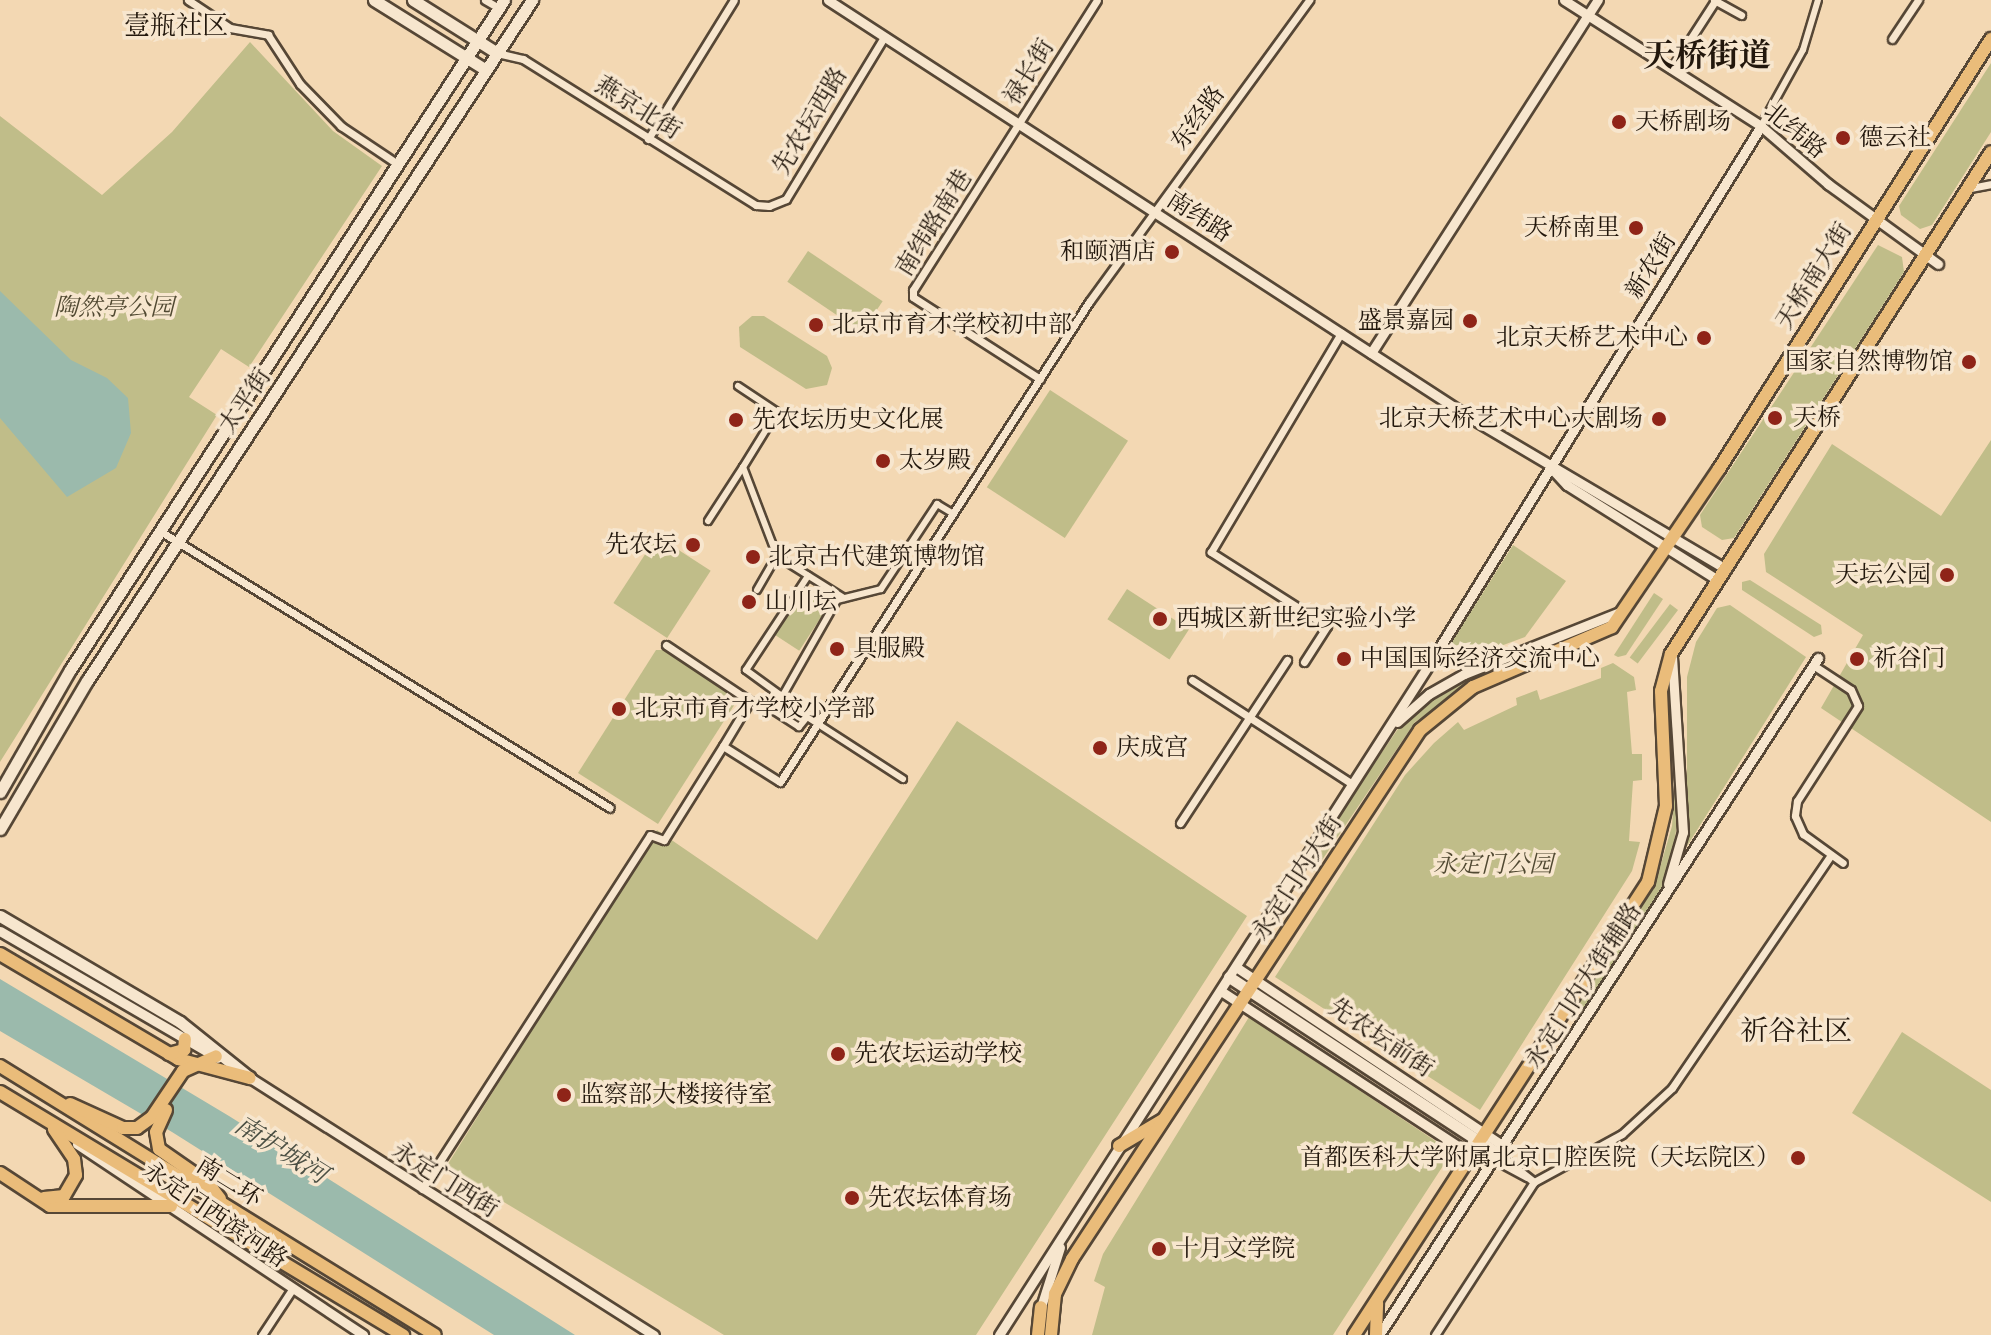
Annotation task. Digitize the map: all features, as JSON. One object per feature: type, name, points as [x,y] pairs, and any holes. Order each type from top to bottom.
[{"type":"main road","points":[[374,0],[486,70]]},
{"type":"main road","points":[[413,0],[497,53]]},
{"type":"main road","name":"太平街","points":[[0,829],[177,542],[532,0]]},
{"type":"main road","name":"太平街","points":[[0,792],[70,670],[501,4]]},
{"type":"main road","name":"天桥南大街","points":[[1670,541],[1991,39]]},
{"type":"main road","points":[[1354,1335],[1480,1146],[1648,882],[1666,806],[1661,691],[1671,654],[1991,152]]},
{"type":"main road","name":"永定门内大街","points":[[1051,1335],[1055,1294],[1072,1259],[1420,730],[1473,687],[1568,649],[1612,627],[1670,541]]},
{"type":"main road","points":[[0,916],[180,1022],[250,1078]]},
{"type":"main road","points":[[0,954],[166,1053],[194,1063],[214,1062],[250,1078]]},
{"type":"main road","name":"先农坛前街","points":[[1228,980],[1495,1156]]},
{"type":"main road","points":[[166,1053],[184,1050],[185,1039]]},
{"type":"main road","points":[[166,1053],[180,1077]]},
{"type":"main road","points":[[214,1062],[180,1077],[156,1132],[159,1149],[208,1183],[224,1204]]},
{"type":"main road","points":[[59,1101],[83,1106],[123,1128],[144,1125],[194,1063]]},
{"type":"main road","name":"南二环","points":[[0,1066],[435,1335]]},
{"type":"main road","name":"南二环","points":[[0,1092],[403,1335]]},
{"type":"main road","points":[[1119,1146],[1166,1118]]},
{"type":"main road","points":[[33,1196],[55,1200],[64,1196],[76,1175],[74,1159],[49,1122]]},
{"type":"main road","points":[[0,1173],[33,1196],[65,1208],[171,1206]]},
{"type":"main road","points":[[1378,1300],[1378,1335]]},
{"type":"main road","points":[[1035,1335],[1041,1307]]},
{"type":"street","points":[[188,0],[230,28],[268,35],[300,84],[341,126],[396,163]]},
{"type":"street","points":[[485,0],[501,4]]},
{"type":"street","points":[[648,139],[734,0]]},
{"type":"street","name":"南纬路","points":[[828,0],[1371,353],[1722,575]]},
{"type":"street","name":"禄长街","points":[[1020,124],[1097,0]]},
{"type":"street","name":"东经路","points":[[723,746],[780,782],[1040,379],[1154,211],[1309,0]]},
{"type":"street","name":"北纬路","points":[[1564,0],[1761,126],[1874,220],[1938,264]]},
{"type":"street","points":[[1371,353],[1598,0]]},
{"type":"street","points":[[1671,69],[1715,0],[1741,15]]},
{"type":"street","points":[[1761,126],[1803,50],[1818,0]]},
{"type":"street","points":[[1892,39],[1918,0]]},
{"type":"street","name":"先农坛西路","points":[[756,205],[786,199],[884,37]]},
{"type":"street","name":"燕京北街","points":[[497,53],[523,59],[756,205]]},
{"type":"street","name":"南纬路南巷","points":[[1020,124],[913,297],[1040,379]]},
{"type":"street","name":"新农街","points":[[1549,467],[1761,126]]},
{"type":"street","points":[[1966,192],[1983,183],[1991,184]]},
{"type":"street","points":[[1304,662],[1327,626],[1211,552],[1341,333]]},
{"type":"street","points":[[708,521],[777,412],[738,386]]},
{"type":"street","points":[[743,467],[777,556],[844,598]]},
{"type":"street","points":[[999,1335],[1435,655],[1549,467]]},
{"type":"street","points":[[903,779],[807,717],[799,727],[774,711],[800,670],[803,654],[837,600],[881,589],[937,504],[952,513]]},
{"type":"street","points":[[160,531],[610,808]]},
{"type":"street","points":[[757,590],[777,556]]},
{"type":"street","points":[[783,697],[746,670],[808,576]]},
{"type":"street","points":[[1381,740],[1429,694],[1485,665],[1623,610]]},
{"type":"street","points":[[422,1189],[650,835],[664,840],[750,701],[666,645]]},
{"type":"street","points":[[1657,909],[1677,864],[1683,832],[1678,714],[1671,654]]},
{"type":"street","points":[[1435,655],[1485,665]]},
{"type":"street","points":[[1180,823],[1287,660]]},
{"type":"street","points":[[1815,661],[1851,690],[1858,702],[1796,806],[1799,829],[1843,863]]},
{"type":"street","name":"永定门内大街辅路","points":[[1378,1335],[1815,661]]},
{"type":"street","points":[[1192,680],[1352,784]]},
{"type":"street","points":[[1435,1335],[1534,1182],[1622,1134],[1672,1088],[1831,855]]},
{"type":"street","points":[[0,931],[185,1039],[214,1062]]},
{"type":"street","name":"永定门西街","points":[[250,1078],[654,1335]]},
{"type":"street","name":"永定门西滨河路","points":[[49,1122],[100,1162],[171,1206],[291,1291],[363,1335]]},
{"type":"street","points":[[1495,1156],[1534,1182]]},
{"type":"street","points":[[1041,1307],[1064,1233]]},
{"type":"street","points":[[262,1335],[291,1291]]},
{"type":"green space","name":"陶然亭公园","points":[[250,42],[333,131],[382,166],[249,367],[221,349],[189,397],[217,415],[0,762],[0,116],[102,195],[172,132]]},
{"type":"green space","points":[[1991,63],[1991,132],[1932,225],[1920,229],[1901,215],[1899,206]]},
{"type":"green space","points":[[1878,245],[1902,257],[1904,272],[1734,538],[1722,540],[1702,527],[1700,515]]},
{"type":"green space","points":[[808,251],[883,301],[862,332],[787,282]]},
{"type":"green space","points":[[752,316],[764,316],[827,356],[832,368],[827,385],[806,389],[740,347],[739,327]]},
{"type":"green space","points":[[1050,390],[1128,441],[1065,538],[987,487]]},
{"type":"green space","name":"天坛公园","points":[[1991,440],[1991,822],[1821,708],[1863,635],[1766,572],[1764,554],[1832,444],[1941,516]]},
{"type":"green space","points":[[657,536],[711,571],[667,638],[613,603]]},
{"type":"green space","points":[[1513,545],[1566,581],[1525,637],[1479,654],[1448,648]]},
{"type":"green space","points":[[1750,580],[1821,625],[1822,634],[1814,637],[1742,590],[1742,582]]},
{"type":"green space","points":[[1127,589],[1189,629],[1169,659],[1107,619]]},
{"type":"green space","points":[[801,591],[827,608],[799,651],[773,634]]},
{"type":"green space","points":[[1654,593],[1663,599],[1626,655],[1614,655]]},
{"type":"green space","points":[[1670,604],[1678,610],[1638,664],[1630,658]]},
{"type":"green space","points":[[1730,605],[1806,657],[1687,846],[1687,677],[1696,642],[1717,608]]},
{"type":"green space","points":[[656,650],[668,650],[740,696],[658,824],[578,773]]},
{"type":"green space","name":"永定门公园","points":[[1613,663],[1634,677],[1636,690],[1627,692],[1632,754],[1642,754],[1642,780],[1633,781],[1629,841],[1640,842],[1632,871],[1480,1110],[1275,977],[1405,775],[1434,743],[1458,722],[1464,730],[1517,705],[1516,698],[1537,690],[1540,700],[1601,678],[1601,668]]},
{"type":"green space","points":[[1499,665],[1415,722],[1314,872],[1304,866],[1400,726],[1453,684]]},
{"type":"green space","name":"先农坛运动学校","points":[[957,721],[1247,916],[976,1335],[724,1335],[446,1167],[657,830],[817,940]]},
{"type":"green space","points":[[1676,773],[1677,825],[1669,870],[1652,911],[1583,1014],[1576,1009],[1655,885],[1672,826]]},
{"type":"green space","points":[[1249,1017],[1452,1152],[1333,1335],[1092,1335],[1105,1287],[1094,1281],[1103,1254]]},
{"type":"green space","points":[[1902,1032],[1991,1090],[1991,1202],[1852,1113]]},
{"type":"water","points":[[0,291],[71,360],[107,378],[128,398],[131,433],[116,468],[67,497],[0,418]]},
{"type":"water","name":"南护城河","points":[[0,979],[229,1116],[575,1335],[494,1335],[172,1132],[0,1031]]},
{"type":"place","name":"天桥剧场","points":[[1619,122]]},
{"type":"place","name":"德云社","points":[[1843,138]]},
{"type":"place","name":"天桥南里","points":[[1636,228]]},
{"type":"place","name":"和颐酒店","points":[[1172,252]]},
{"type":"place","name":"盛景嘉园","points":[[1470,321]]},
{"type":"place","name":"北京市育才学校初中部","points":[[816,325]]},
{"type":"place","name":"北京天桥艺术中心","points":[[1704,338]]},
{"type":"place","name":"国家自然博物馆","points":[[1969,362]]},
{"type":"place","name":"天桥","points":[[1775,418]]},
{"type":"place","name":"北京天桥艺术中心大剧场","points":[[1659,419]]},
{"type":"place","name":"先农坛历史文化展","points":[[736,420]]},
{"type":"place","name":"太岁殿","points":[[883,461]]},
{"type":"place","name":"先农坛","points":[[693,545]]},
{"type":"place","name":"北京古代建筑博物馆","points":[[753,557]]},
{"type":"place","name":"天坛公园","points":[[1947,575]]},
{"type":"place","name":"山川坛","points":[[749,602]]},
{"type":"place","name":"西城区新世纪实验小学","points":[[1160,619]]},
{"type":"place","name":"具服殿","points":[[837,649]]},
{"type":"place","name":"中国国际经济交流中心","points":[[1344,659]]},
{"type":"place","name":"祈谷门","points":[[1857,659]]},
{"type":"place","name":"北京市育才学校小学部","points":[[619,709]]},
{"type":"place","name":"庆成宫","points":[[1100,748]]},
{"type":"place","name":"先农坛运动学校","points":[[838,1054]]},
{"type":"place","name":"监察部大楼接待室","points":[[564,1095]]},
{"type":"place","name":"首都医科大学附属北京口腔医院（天坛院区）","points":[[1798,1158]]},
{"type":"place","name":"先农坛体育场","points":[[852,1198]]},
{"type":"place","name":"十月文学院","points":[[1159,1249]]},
{"type":"district","name":"壹瓶社区","points":[[176,26]]},
{"type":"district","name":"天桥街道","points":[[1707,56]]},
{"type":"district","name":"祈谷社区","points":[[1796,1031]]}]
